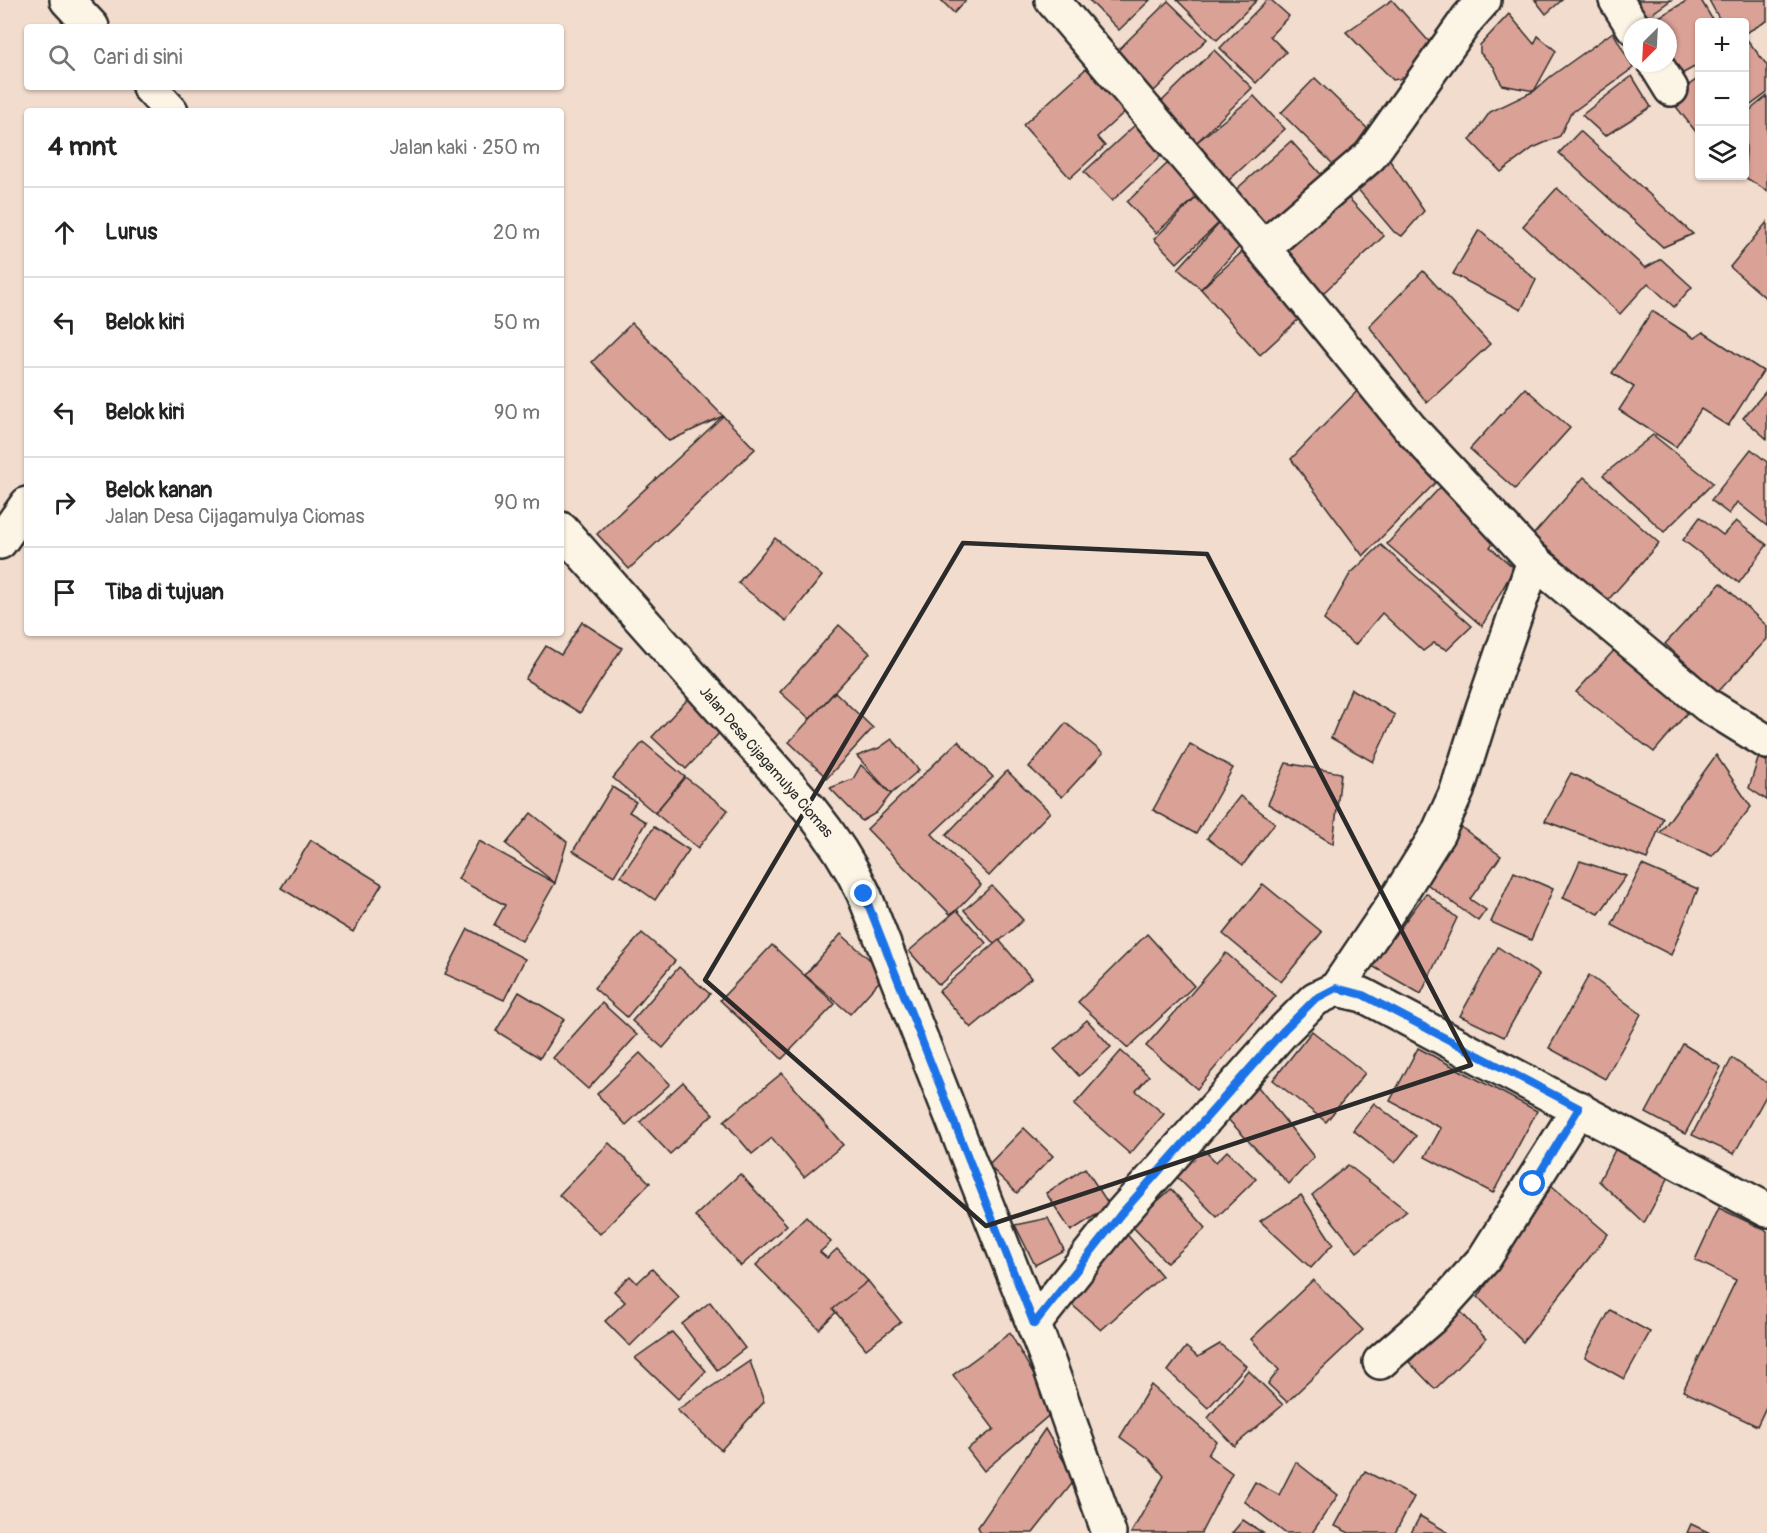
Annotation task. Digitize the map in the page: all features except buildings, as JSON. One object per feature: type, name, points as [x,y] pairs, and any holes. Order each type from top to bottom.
[{"type":"street","points":[[67,0],[89,24]]},
{"type":"street","points":[[1052,0],[1263,248],[1410,428],[1534,561],[1707,705],[1767,742]]},
{"type":"street","points":[[1263,248],[1370,156],[1468,18],[1484,0]]},
{"type":"street","points":[[1616,0],[1627,18]]},
{"type":"street","points":[[152,90],[168,108]]},
{"type":"street","points":[[0,542],[24,508]]},
{"type":"street","name":"Jalan Desa Cijagamulya Ciomas","points":[[564,532],[809,808],[849,862],[864,894],[1034,1324],[1109,1533]]},
{"type":"street","points":[[1034,1324],[1121,1214],[1284,1030],[1315,999],[1336,988],[1398,897],[1438,833],[1457,791],[1534,561]]},
{"type":"street","points":[[1336,988],[1363,995],[1767,1210]]},
{"type":"street","points":[[1380,1362],[1431,1318],[1484,1259],[1579,1108]]},
{"type":"highlighted area","points":[[963,543],[1207,554],[1471,1065],[986,1226],[705,980]]},
{"type":"route","points":[[864,894],[1034,1324],[1121,1214],[1284,1030],[1315,999],[1336,988],[1363,995],[1579,1108],[1533,1184]]}]
